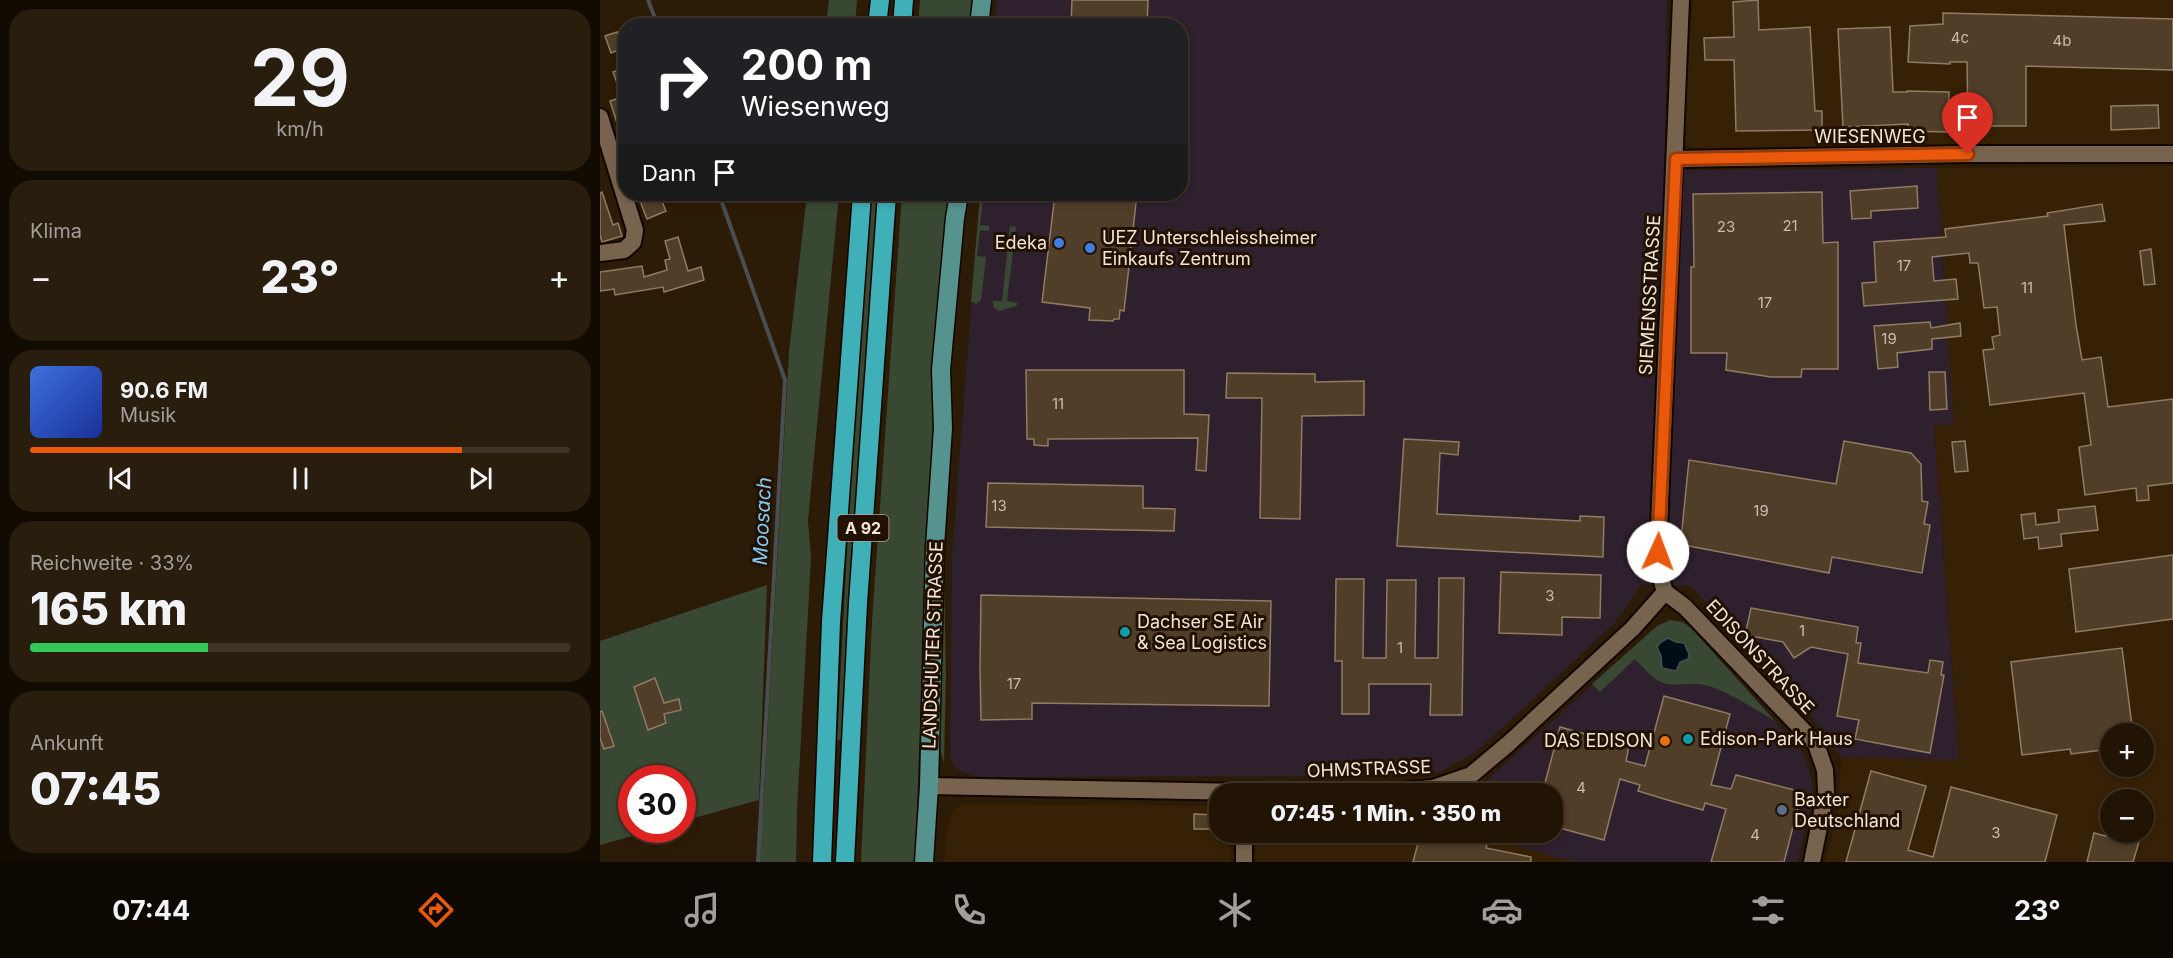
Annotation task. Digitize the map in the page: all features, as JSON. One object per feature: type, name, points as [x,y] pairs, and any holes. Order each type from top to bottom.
[{"type":"highway","points":[[879,18],[880,0]]},
{"type":"highway","points":[[903,18],[904,0]]},
{"type":"highway","name":"A 92","points":[[822,862],[831,622],[861,201]]},
{"type":"highway","name":"A 92","points":[[845,862],[858,603],[887,201]]},
{"type":"main road","points":[[980,18],[982,0]]},
{"type":"main road","name":"LANDSHUTER STRASSE","points":[[924,862],[929,786],[931,651],[943,428],[941,370],[955,218],[959,201]]},
{"type":"street","name":"SIEMENSSTRASSE","points":[[1665,592],[1659,572],[1658,552],[1681,0]]},
{"type":"street","points":[[600,117],[618,175]]},
{"type":"street","name":"WIESENWEG","points":[[1676,159],[1968,154],[2173,154]]},
{"type":"street","points":[[600,254],[624,250],[633,242],[635,230],[626,201]]},
{"type":"street","name":"OHMSTRASSE","points":[[1448,783],[1471,775],[1508,744],[1633,628],[1665,592]]},
{"type":"street","name":"EDISONSTRASSE","points":[[1665,592],[1685,607],[1816,744],[1825,771],[1826,792],[1812,862]]},
{"type":"street","name":"OHMSTRASSE","points":[[929,786],[1209,792]]},
{"type":"street","points":[[1244,843],[1244,862]]},
{"type":"shaded area","points":[[997,0],[1667,0],[1665,170],[1937,168],[1954,425],[1934,425],[1959,761],[1841,757],[1811,717],[1691,586],[1641,585],[1614,624],[1475,753],[1440,772],[1402,776],[979,777],[961,772],[953,765],[950,756],[952,554],[979,201],[1188,201],[1188,18],[996,18]]},
{"type":"shaded area","points":[[1693,0],[2173,0],[2173,145],[1694,148],[1682,139]]},
{"type":"shaded area","points":[[2173,166],[2173,862],[1825,862],[1838,812],[1841,757],[1959,760],[1934,424],[1954,425],[1937,168]]},
{"type":"shaded area","points":[[1670,620],[1683,622],[1694,631],[1799,747],[1812,781],[1813,798],[1797,862],[1574,862],[1505,843],[1563,843],[1563,783],[1483,783],[1657,626]]},
{"type":"shaded area","points":[[1668,638],[1684,643],[1689,654],[1688,659],[1680,662],[1676,671],[1662,668],[1661,656],[1657,647]]},
{"type":"shaded area","points":[[962,804],[1209,806],[1209,843],[1230,843],[1230,862],[944,862],[948,828],[953,812]]},
{"type":"shaded area","points":[[1256,843],[1505,843],[1574,862],[1256,862]]},
{"type":"green space","points":[[829,0],[857,0],[856,18],[827,18]]},
{"type":"green space","points":[[920,0],[973,0],[971,18],[919,18]]},
{"type":"green space","points":[[806,201],[838,201],[808,520],[811,558],[796,862],[759,862],[760,809],[763,809],[789,352]]},
{"type":"green space","points":[[871,201],[878,201],[856,513],[844,741],[837,740],[849,513]]},
{"type":"green space","points":[[902,201],[951,201],[936,385],[915,862],[861,862],[872,621]]},
{"type":"green space","points":[[980,201],[983,201],[980,225],[989,226],[989,231],[980,230],[977,256],[986,257],[981,300],[976,304],[971,301]]},
{"type":"green space","points":[[1010,226],[1016,227],[1007,301],[1018,303],[1016,306],[999,311],[993,307],[993,301],[1002,301]]},
{"type":"green space","points":[[944,576],[946,673],[944,763],[940,749],[942,673],[940,578]]},
{"type":"green space","points":[[767,585],[759,800],[696,817],[696,765],[618,765],[618,840],[600,845],[600,641]]},
{"type":"green space","points":[[1670,620],[1683,622],[1694,631],[1775,721],[1718,689],[1697,684],[1663,683],[1651,676],[1635,659],[1600,692],[1592,684],[1657,626]]},
{"type":"building","points":[[1072,0],[1148,0],[1147,18],[1071,18]]},
{"type":"building","points":[[1758,0],[1759,30],[1810,27],[1815,111],[1822,111],[1822,130],[1736,131],[1734,60],[1705,60],[1704,38],[1734,37],[1733,2]]},
{"type":"building","points":[[1943,13],[2173,19],[2173,70],[2026,66],[2026,126],[1968,126],[1967,62],[1950,62],[1950,64],[1908,62],[1910,26],[1943,24]]},
{"type":"building","points":[[1890,27],[1893,92],[1949,92],[1948,132],[1907,131],[1908,124],[1843,127],[1838,29]]},
{"type":"building","points":[[617,32],[618,50],[611,53],[605,36]]},
{"type":"building","points":[[618,70],[618,86],[613,72]]},
{"type":"building","points":[[618,98],[618,126],[610,101]]},
{"type":"building","points":[[2158,105],[2159,128],[2111,130],[2111,106]]},
{"type":"building","points":[[1917,186],[1918,208],[1871,211],[1871,218],[1852,219],[1850,191]]},
{"type":"building","points":[[602,192],[613,225],[618,223],[622,236],[602,242],[600,193]]},
{"type":"building","points":[[1822,192],[1823,243],[1838,242],[1838,369],[1802,369],[1801,377],[1771,377],[1726,370],[1727,353],[1691,353],[1691,267],[1694,267],[1693,194]]},
{"type":"building","points":[[640,201],[662,201],[666,211],[647,219]]},
{"type":"building","name":"UEZ Unterschleissheimer Einkaufs Zentrum","points":[[1054,201],[1136,201],[1124,311],[1120,310],[1119,319],[1089,320],[1090,308],[1042,302]]},
{"type":"building","points":[[2102,204],[2105,221],[2064,225],[2076,325],[2082,360],[2101,357],[2108,407],[2173,399],[2173,483],[2148,486],[2149,500],[2137,501],[2136,488],[2085,495],[2079,447],[2091,445],[2084,393],[1990,405],[1983,350],[1994,349],[1992,337],[2000,335],[1997,307],[1984,308],[1978,263],[1970,263],[1969,253],[1932,257],[1934,281],[1956,279],[1958,299],[1864,306],[1862,283],[1876,282],[1874,242],[1946,237],[1945,229],[2048,216],[2047,213]]},
{"type":"building","points":[[678,237],[688,271],[701,267],[704,280],[664,292],[663,287],[615,295],[614,289],[600,291],[600,272],[642,266],[644,277],[667,270],[665,260],[670,259],[665,241]]},
{"type":"building","points":[[2151,249],[2155,284],[2144,285],[2140,251]]},
{"type":"building","points":[[1930,322],[1931,328],[1960,323],[1961,336],[1932,339],[1932,349],[1897,353],[1898,367],[1878,369],[1874,326]]},
{"type":"building","points":[[1026,370],[1184,370],[1184,414],[1209,415],[1206,471],[1196,470],[1198,438],[1048,439],[1048,446],[1034,445],[1034,439],[1027,439]]},
{"type":"building","points":[[1929,372],[1945,372],[1947,409],[1930,410]]},
{"type":"building","points":[[1227,373],[1315,374],[1315,382],[1364,381],[1364,415],[1302,416],[1300,519],[1260,518],[1262,398],[1226,398]]},
{"type":"building","points":[[1404,439],[1459,442],[1458,455],[1440,453],[1437,514],[1580,521],[1580,516],[1604,517],[1603,557],[1397,546]]},
{"type":"building","points":[[1844,441],[1911,453],[1921,464],[1922,501],[1928,502],[1924,524],[1930,525],[1922,573],[1832,557],[1829,573],[1689,546],[1681,539],[1689,460],[1836,484]]},
{"type":"building","points":[[1965,441],[1968,471],[1955,472],[1952,442]]},
{"type":"building","points":[[988,483],[1143,486],[1143,508],[1175,509],[1174,531],[986,527]]},
{"type":"building","points":[[2095,506],[2098,530],[2061,534],[2062,546],[2039,549],[2038,537],[2024,539],[2021,515],[2035,513],[2036,525],[2059,522],[2058,510]]},
{"type":"building","points":[[2173,555],[2173,619],[2076,632],[2069,569]]},
{"type":"building","points":[[1501,572],[1601,575],[1600,618],[1562,617],[1562,635],[1499,633]]},
{"type":"building","points":[[1439,578],[1464,578],[1462,715],[1430,715],[1431,684],[1369,684],[1369,714],[1342,714],[1342,661],[1335,661],[1336,579],[1364,579],[1363,658],[1386,658],[1387,580],[1416,580],[1415,658],[1438,658]]},
{"type":"building","name":"Dachser SE Air & Sea Logistics","points":[[981,595],[1271,601],[1269,706],[1032,703],[1032,719],[981,720]]},
{"type":"building","points":[[1751,608],[1858,627],[1856,643],[1861,643],[1858,663],[1928,673],[1930,660],[1943,662],[1941,675],[1944,675],[1930,753],[1855,739],[1859,720],[1837,716],[1848,654],[1811,647],[1794,658],[1783,642],[1745,635]]},
{"type":"building","points":[[2122,648],[2132,723],[2100,723],[2100,750],[2071,754],[2070,749],[2022,755],[2011,662]]},
{"type":"building","points":[[655,678],[664,703],[679,699],[681,710],[664,714],[666,723],[648,730],[634,687]]},
{"type":"building","points":[[1664,696],[1730,714],[1711,785],[1731,789],[1736,775],[1802,792],[1784,862],[1711,862],[1726,809],[1705,803],[1703,810],[1671,801],[1638,791],[1640,785],[1620,779],[1604,840],[1563,829],[1563,783],[1545,783],[1560,727],[1629,746],[1626,761],[1645,766]]},
{"type":"building","points":[[602,711],[614,746],[604,749],[600,738],[600,712]]},
{"type":"building","points":[[1871,771],[1926,786],[1908,850],[1933,857],[1951,787],[2057,815],[2045,862],[1846,862]]},
{"type":"building","points":[[1194,814],[1209,815],[1209,829],[1194,829]]},
{"type":"building","points":[[2094,833],[2100,835],[2100,843],[2139,843],[2133,862],[2087,862]]},
{"type":"building","points":[[1418,843],[1480,843],[1487,845],[1486,848],[1531,857],[1531,862],[1413,862]]},
{"type":"waterway","name":"Moosach","points":[[648,0],[655,18]]},
{"type":"waterway","name":"Moosach","points":[[721,201],[785,380],[758,862]]},
{"type":"place","name":"Edeka","points":[[1059,243]]},
{"type":"place","name":"UEZ Unterschleissheimer Einkaufs Zentrum","points":[[1090,248]]},
{"type":"place","name":"Dachser SE Air & Sea Logistics","points":[[1125,632]]},
{"type":"place","name":"Edison-Park Haus","points":[[1688,739]]},
{"type":"place","name":"DAS EDISON","points":[[1665,741]]},
{"type":"place","name":"Baxter Deutschland","points":[[1782,810]]},
{"type":"route","points":[[1658,552],[1676,159],[1968,154]]}]
